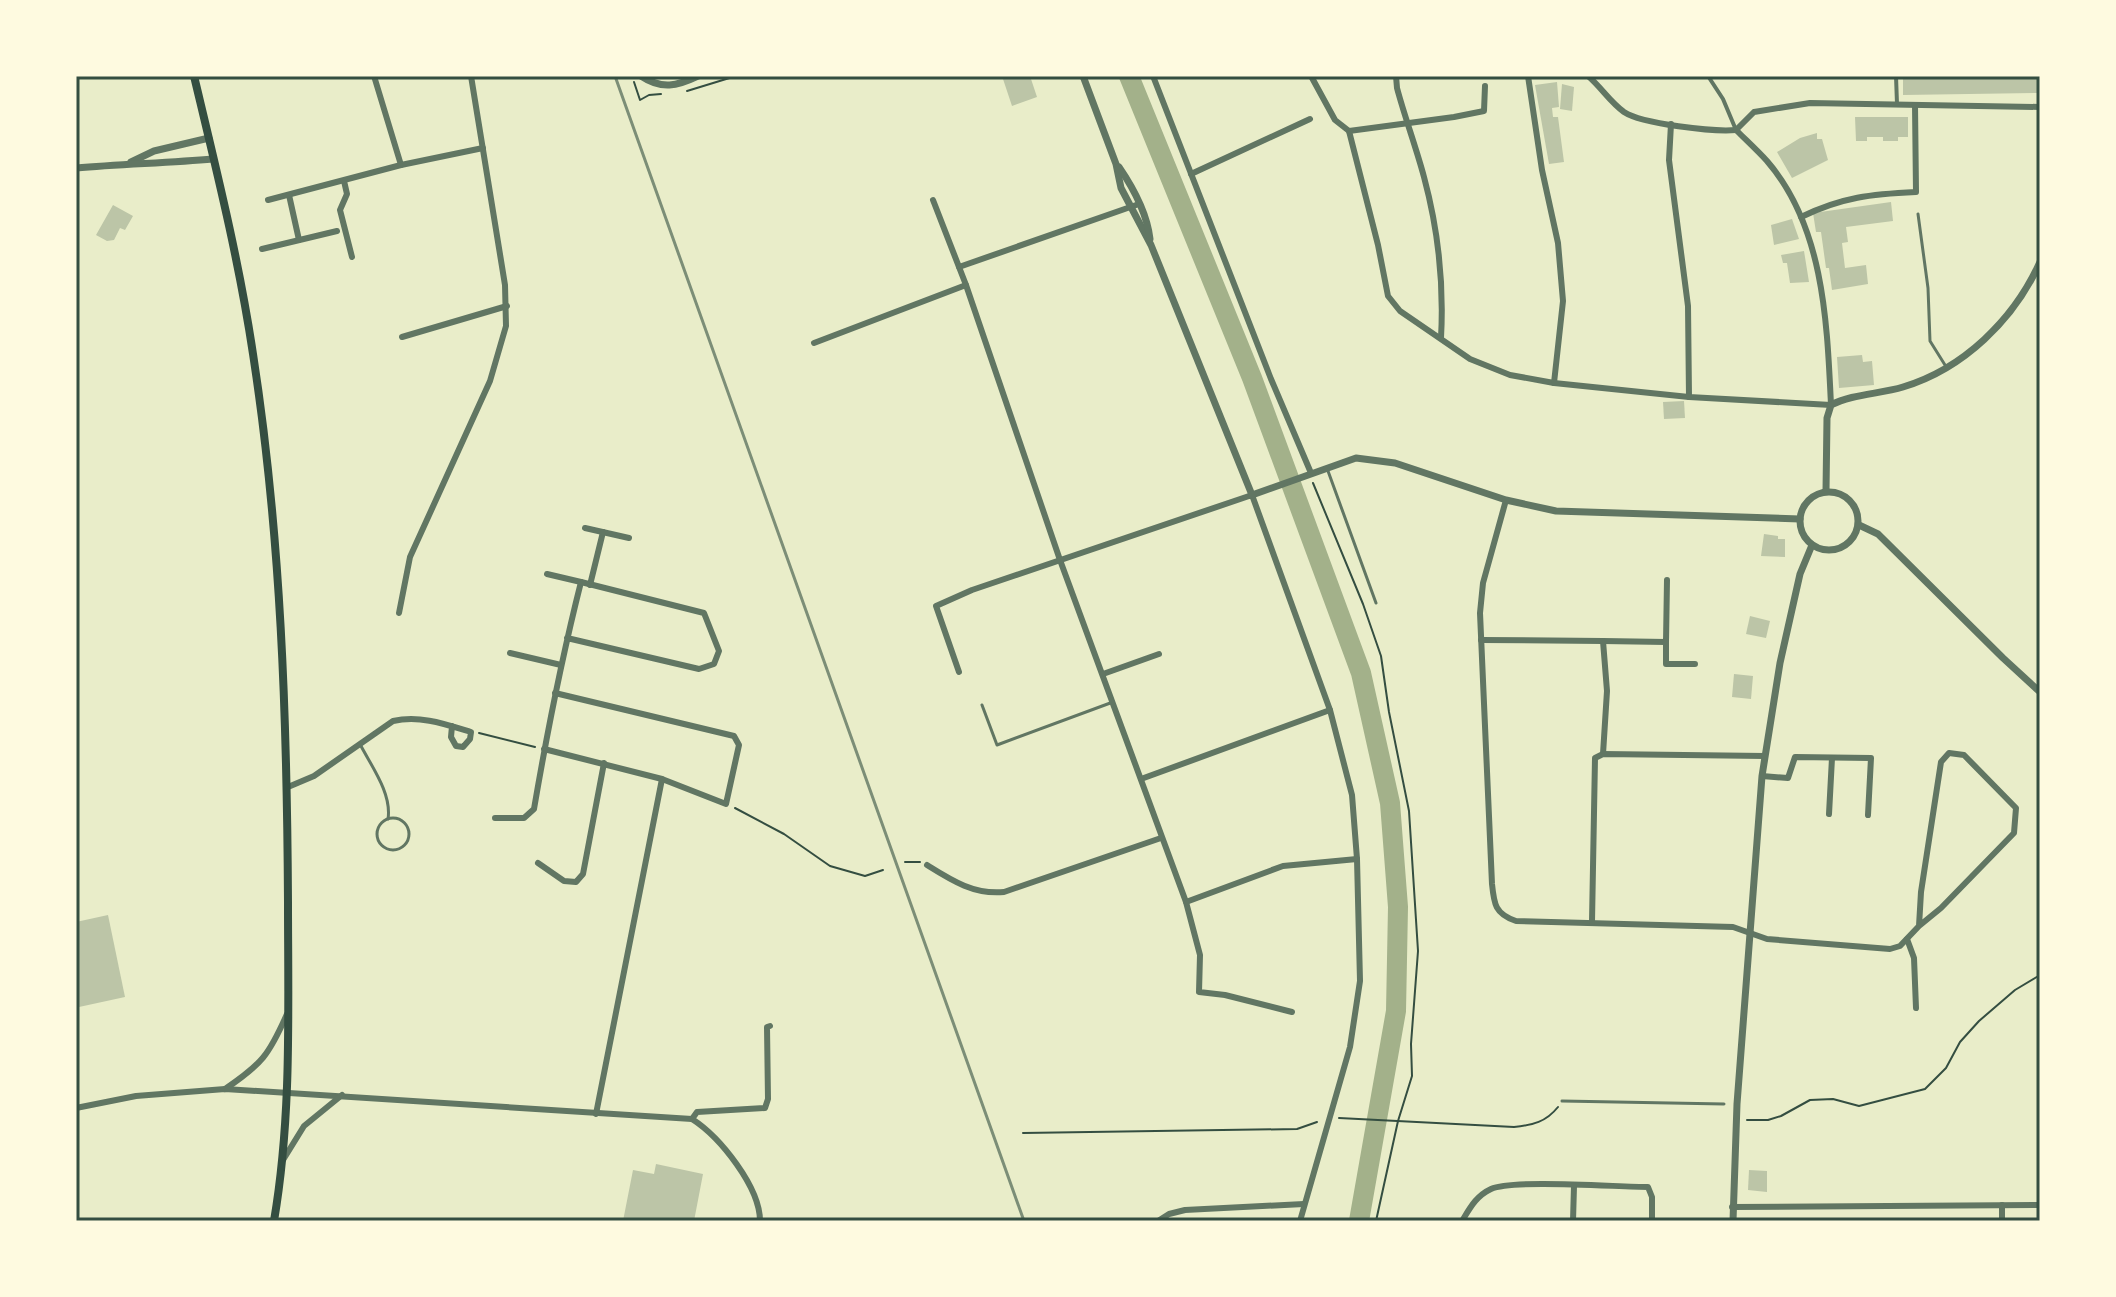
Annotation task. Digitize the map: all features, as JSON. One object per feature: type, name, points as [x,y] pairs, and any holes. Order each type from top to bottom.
[{"type":"main road","points":[[194,76],[253,351],[270,484],[282,645],[288,787],[288,1091],[274,1221]]},
{"type":"street","points":[[374,76],[401,165]]},
{"type":"street","points":[[399,613],[410,557],[490,381],[506,326],[507,306],[471,76]]},
{"type":"street","points":[[641,76],[664,86],[674,86],[698,76]]},
{"type":"street","points":[[1083,76],[1116,164],[1121,188],[1151,245],[1252,495],[1330,710],[1352,795],[1360,981],[1350,1047],[1300,1221]]},
{"type":"street","points":[[1153,76],[1265,366],[1311,473]]},
{"type":"street","points":[[1311,76],[1335,120],[1349,131],[1388,296],[1400,311],[1470,359],[1510,375],[1554,383],[1689,397],[1831,405],[1920,382],[1948,369],[1988,335],[2017,301],[2040,262]]},
{"type":"street","points":[[1396,76],[1425,179],[1439,261],[1443,303],[1441,338]]},
{"type":"street","points":[[1588,76],[1626,113],[1720,132],[1736,130],[1746,117],[1767,109],[1810,103],[2040,107]]},
{"type":"street","points":[[1708,76],[1723,99],[1736,130],[1767,161],[1801,217],[1819,275],[1831,405],[1827,418],[1826,491]]},
{"type":"street","points":[[1896,76],[1897,104]]},
{"type":"street","points":[[1527,80],[1558,243],[1563,301],[1554,383]]},
{"type":"street","points":[[1349,131],[1484,111],[1485,86]]},
{"type":"street","points":[[1801,217],[1865,194],[1916,192],[1915,105]]},
{"type":"street","points":[[1191,174],[1310,119]]},
{"type":"street","points":[[1671,124],[1669,160],[1688,306],[1689,397]]},
{"type":"street","points":[[129,163],[154,151],[209,138]]},
{"type":"street","points":[[268,200],[401,165],[483,148]]},
{"type":"street","points":[[76,168],[213,159]]},
{"type":"street","points":[[1116,164],[1131,185],[1148,222],[1151,245]]},
{"type":"street","points":[[344,181],[347,194],[340,210],[352,257]]},
{"type":"street","points":[[289,195],[299,240]]},
{"type":"street","points":[[933,200],[966,285],[1060,560],[1186,902],[1200,955],[1199,992],[1225,995],[1292,1012]]},
{"type":"street","points":[[959,267],[1139,204]]},
{"type":"street","points":[[262,249],[337,231]]},
{"type":"street","points":[[814,343],[966,285]]},
{"type":"street","points":[[402,337],[507,306]]},
{"type":"street","points":[[959,672],[936,606],[972,590],[1356,458],[1376,459],[1427,472],[1506,500],[1556,511],[1800,519]]},
{"type":"street","points":[[1826,491],[1839,493],[1850,500],[1857,511],[1859,525],[1849,542],[1841,548],[1821,549],[1812,545],[1805,538],[1800,519],[1808,500],[1826,491]]},
{"type":"street","points":[[1506,500],[1483,583],[1481,640],[1494,904],[1505,917],[1516,921],[1733,927],[1767,939],[1890,949],[1900,946],[2014,833],[2016,808],[1964,755],[1958,753],[1945,756],[1938,773],[1919,926]]},
{"type":"street","points":[[1859,525],[1878,534],[2040,692]]},
{"type":"street","points":[[585,528],[629,538]]},
{"type":"street","points":[[590,585],[603,532]]},
{"type":"street","points":[[1733,1221],[1736,1120],[1762,776],[1780,663],[1800,574],[1812,545]]},
{"type":"street","points":[[547,574],[704,613],[718,645],[718,658],[709,668],[699,669],[567,638]]},
{"type":"street","points":[[1667,580],[1666,664],[1695,664]]},
{"type":"street","points":[[495,818],[524,818],[534,809],[555,693],[581,582]]},
{"type":"street","points":[[1481,640],[1666,642]]},
{"type":"street","points":[[1603,641],[1607,691],[1603,754]]},
{"type":"street","points":[[510,653],[561,665]]},
{"type":"street","points":[[1103,674],[1159,654]]},
{"type":"street","points":[[544,749],[662,779],[726,804],[739,745],[734,736],[555,693]]},
{"type":"street","points":[[1141,779],[1330,710]]},
{"type":"street","points":[[288,787],[314,776],[393,721],[408,718],[452,726],[471,732],[466,745],[456,746],[451,737],[452,726]]},
{"type":"street","points":[[1592,922],[1595,758],[1603,754],[1765,756]]},
{"type":"street","points":[[1762,776],[1788,778],[1795,757],[1871,758],[1868,815]]},
{"type":"street","points":[[1829,814],[1832,758]]},
{"type":"street","points":[[538,863],[564,881],[576,882],[583,874],[604,763]]},
{"type":"street","points":[[596,1114],[662,779]]},
{"type":"street","points":[[927,865],[967,888],[984,893],[1004,892],[1161,838]]},
{"type":"street","points":[[1186,902],[1283,866],[1357,859]]},
{"type":"street","points":[[1907,939],[1914,958],[1916,1008]]},
{"type":"street","points":[[225,1089],[265,1058],[289,1008]]},
{"type":"street","points":[[692,1119],[697,1112],[765,1108],[768,1099],[767,1027],[770,1026]]},
{"type":"street","points":[[76,1108],[153,1094],[225,1089],[692,1119],[724,1150],[752,1188],[760,1221]]},
{"type":"street","points":[[281,1163],[304,1126],[342,1095]]},
{"type":"street","points":[[1573,1221],[1574,1186]]},
{"type":"street","points":[[1462,1221],[1473,1201],[1495,1187],[1574,1186],[1648,1187],[1652,1197],[1652,1221]]},
{"type":"street","points":[[1158,1221],[1185,1210],[1304,1204]]},
{"type":"street","points":[[2002,1205],[2002,1221]]},
{"type":"street","points":[[1732,1207],[2040,1205]]},
{"type":"lane","points":[[1918,214],[1928,288],[1930,341],[1948,369]]},
{"type":"lane","points":[[1327,468],[1376,603]]},
{"type":"lane","points":[[982,705],[997,745],[1113,702]]},
{"type":"lane","points":[[360,743],[385,793],[389,811],[388,819],[379,827],[377,838],[388,850],[398,850],[408,843],[410,831],[402,820],[388,819]]},
{"type":"lane","points":[[1562,1101],[1724,1104]]},
{"type":"path","points":[[632,76],[640,100],[649,95]]},
{"type":"path","points":[[1314,483],[1381,656],[1409,811],[1418,951],[1411,1044],[1412,1076],[1398,1121],[1376,1221]]},
{"type":"path","points":[[471,732],[544,749]]},
{"type":"path","points":[[726,804],[784,834],[830,866],[865,876],[883,870]]},
{"type":"path","points":[[905,862],[917,861],[927,865]]},
{"type":"path","points":[[1736,1120],[1768,1120],[1810,1100],[1833,1099],[1859,1106],[1925,1089],[1946,1068],[1960,1042],[1979,1021],[2015,990],[2040,975]]},
{"type":"path","points":[[1023,1133],[1297,1129],[1329,1119],[1514,1127],[1531,1125],[1547,1118],[1562,1101]]},
{"type":"building","points":[[1002,76],[1030,76],[1037,97],[1012,106]]},
{"type":"building","points":[[1903,76],[2040,76],[2040,93],[1903,95]]},
{"type":"building","points":[[1557,82],[1559,107],[1552,108],[1553,117],[1558,117],[1564,162],[1549,164],[1535,85]]},
{"type":"building","points":[[1562,84],[1574,87],[1572,111],[1560,109]]},
{"type":"building","points":[[1855,117],[1908,117],[1908,137],[1898,137],[1898,141],[1867,137],[1867,141],[1856,141]]},
{"type":"building","points":[[1817,133],[1828,160],[1792,178],[1777,152],[1800,138]]},
{"type":"building","points":[[1891,202],[1893,221],[1846,227],[1848,242],[1842,243],[1845,268],[1866,265],[1868,284],[1832,290],[1821,232],[1816,232],[1813,213]]},
{"type":"building","points":[[113,205],[133,216],[125,230],[120,228],[114,240],[107,241],[96,235]]},
{"type":"building","points":[[1792,219],[1799,239],[1774,245],[1771,225]]},
{"type":"building","points":[[1804,251],[1809,282],[1790,283],[1787,263],[1783,263],[1781,255]]},
{"type":"building","points":[[1862,355],[1863,362],[1872,361],[1874,385],[1839,388],[1837,357]]},
{"type":"building","points":[[1684,401],[1685,418],[1664,419],[1663,402]]},
{"type":"building","points":[[1764,534],[1785,539],[1785,557],[1761,556]]},
{"type":"building","points":[[1750,616],[1770,621],[1766,638],[1746,634]]},
{"type":"building","points":[[1734,674],[1753,676],[1751,699],[1732,697]]},
{"type":"building","points":[[108,915],[125,997],[79,1007],[76,993],[76,922]]},
{"type":"building","points":[[656,1164],[703,1174],[694,1221],[623,1221],[633,1170],[654,1174]]},
{"type":"building","points":[[1749,1170],[1767,1171],[1767,1192],[1748,1190]]},
{"type":"waterway","points":[[1129,76],[1252,378],[1361,673],[1390,803],[1398,907],[1396,1011],[1359,1221]]},
{"type":"railway","points":[[615,76],[1024,1221]]}]
